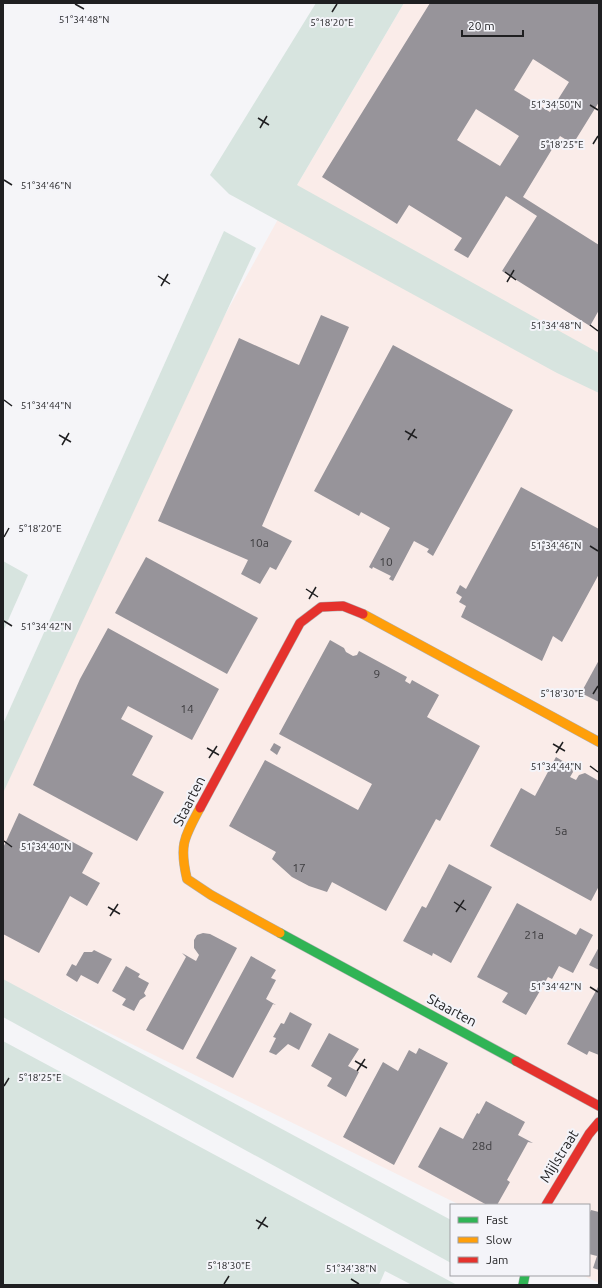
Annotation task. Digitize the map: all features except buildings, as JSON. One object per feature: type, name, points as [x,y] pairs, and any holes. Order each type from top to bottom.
[{"type":"street","name":"Staarten","points":[[599,742],[372,618],[343,606],[321,608],[300,623],[186,834],[182,857],[187,879],[211,895],[599,1106]]},
{"type":"street","name":"Mijlstraat","points":[[547,1204],[589,1134],[599,1122]]},
{"type":"shaded area","points":[[316,3],[404,3],[297,185],[599,353],[599,393],[557,373],[229,194],[210,175]]},
{"type":"shaded area","points":[[404,3],[599,3],[599,1283],[584,1276],[590,1276],[590,1204],[458,1204],[3,981],[3,791],[200,360],[297,185]]},
{"type":"shaded area","points":[[224,231],[256,248],[3,793],[3,724]]},
{"type":"shaded area","points":[[3,561],[28,575],[3,632]]},
{"type":"shaded area","points":[[3,979],[450,1219],[450,1262],[3,1017]]},
{"type":"shaded area","points":[[3,1041],[457,1285],[412,1285],[385,1271],[379,1285],[3,1285]]},
{"type":"traffic: fast","points":[[280,933],[516,1061]]},
{"type":"traffic: fast","points":[[523,1285],[525,1276]]},
{"type":"traffic: slow","points":[[363,614],[599,742]]},
{"type":"traffic: slow","points":[[200,808],[184,842],[183,858],[187,879],[211,895],[280,933]]},
{"type":"traffic: jam","points":[[200,808],[300,623],[321,607],[343,606],[363,614]]},
{"type":"traffic: jam","points":[[516,1061],[599,1106]]},
{"type":"traffic: jam","points":[[547,1204],[589,1134],[599,1122]]}]
